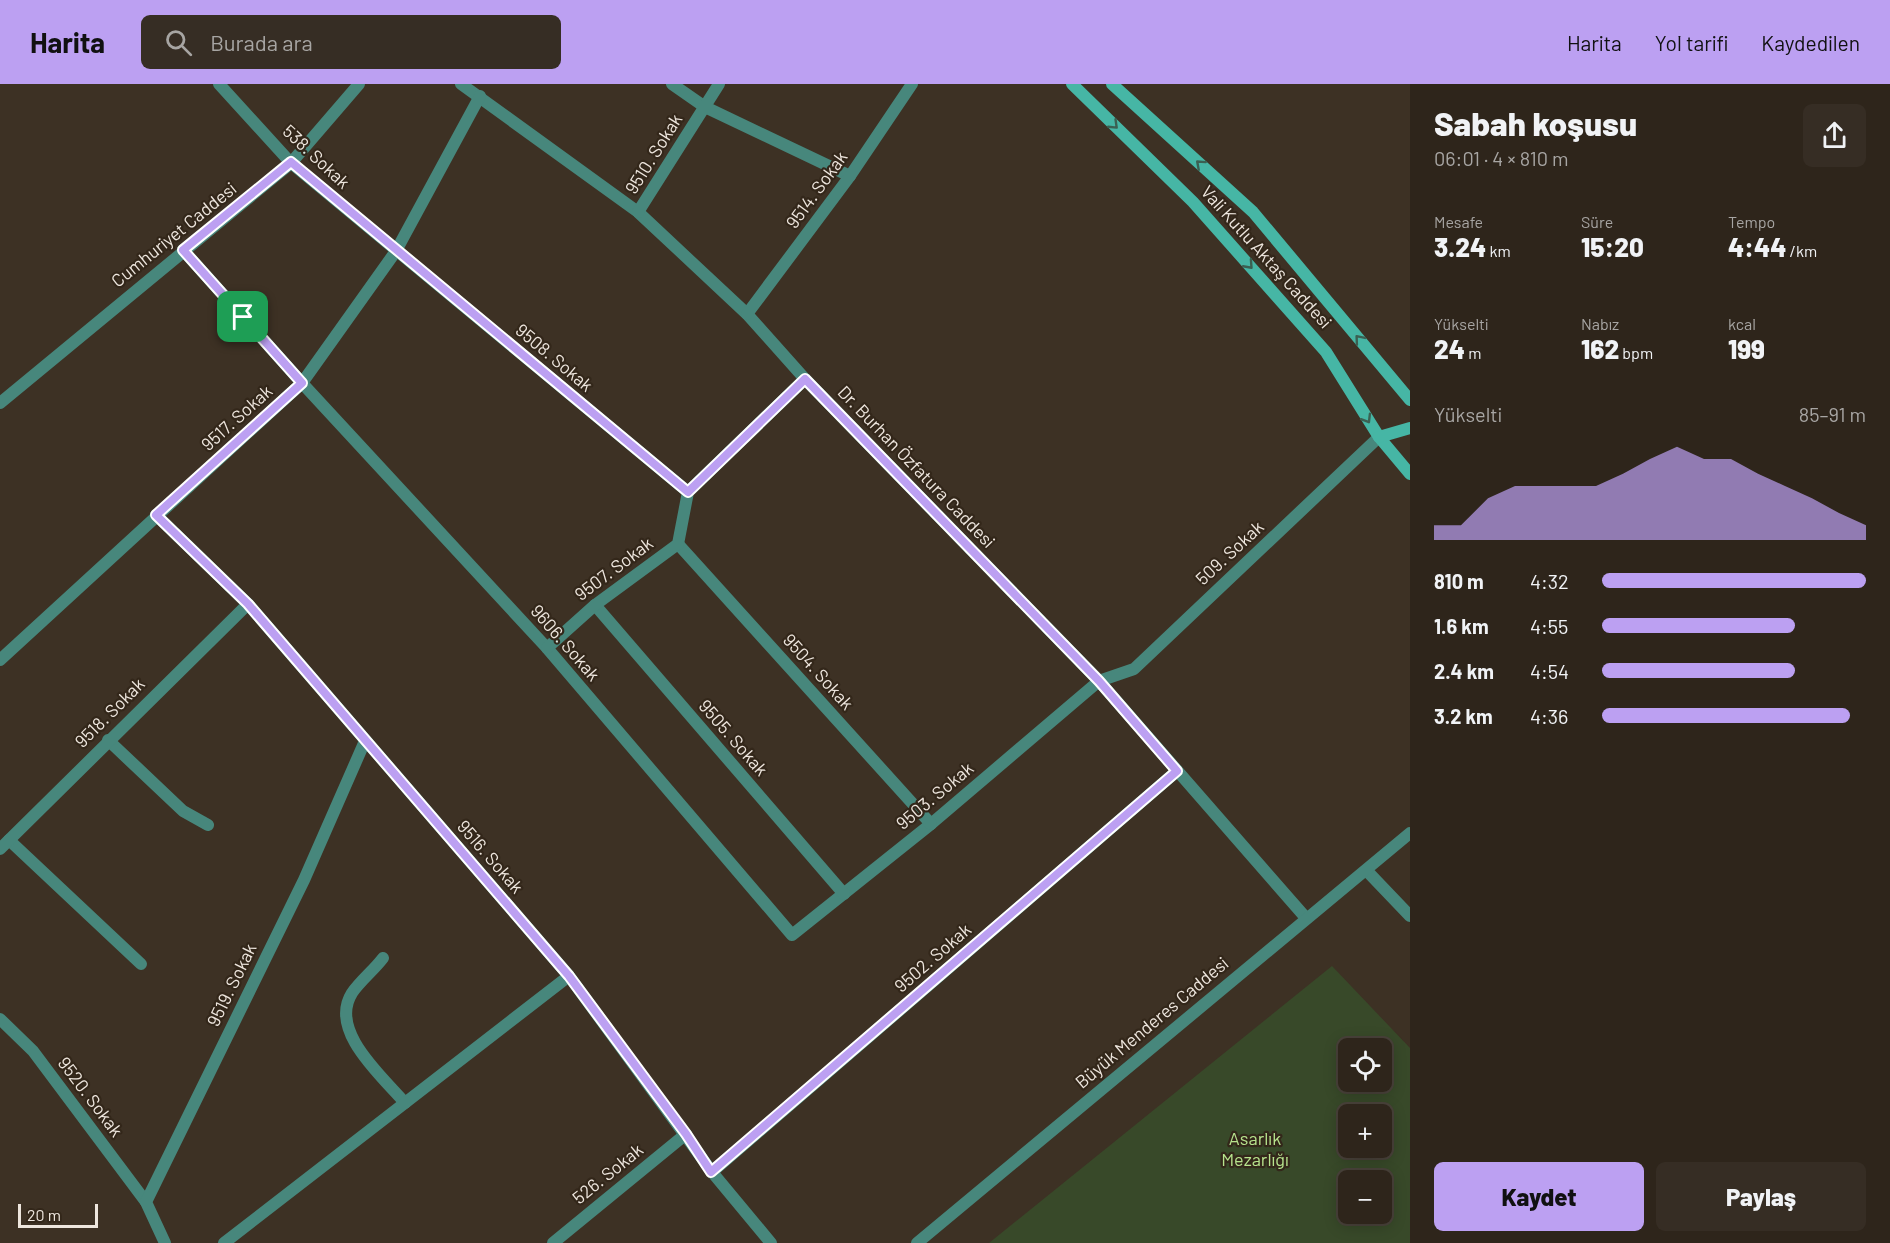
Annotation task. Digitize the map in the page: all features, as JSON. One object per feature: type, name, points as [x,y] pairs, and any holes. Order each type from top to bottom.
[{"type":"street","name":"538. Sokak","points":[[219,84],[291,162],[396,251]]},
{"type":"street","name":"Cumhuriyet Caddesi","points":[[0,403],[291,162],[359,84]]},
{"type":"street","name":"Dr. Burhan Özfatura Caddesi","points":[[461,84],[638,212],[747,314],[805,379],[1099,681],[1306,918]]},
{"type":"street","points":[[672,84],[705,107],[850,176]]},
{"type":"street","name":"9510. Sokak","points":[[638,212],[719,84]]},
{"type":"street","name":"9514. Sokak","points":[[747,314],[850,176],[912,84]]},
{"type":"street","name":"Vali Kutlu Aktaş Caddesi","points":[[1072,84],[1193,202],[1326,352],[1379,437],[1410,474]]},
{"type":"street","name":"Vali Kutlu Aktaş Caddesi","points":[[1112,84],[1253,212],[1410,400]]},
{"type":"street","name":"9517. Sokak","points":[[0,660],[302,383],[396,251],[480,96]]},
{"type":"street","name":"9606. Sokak","points":[[183,250],[302,383],[547,648],[792,935]]},
{"type":"street","name":"9508. Sokak","points":[[396,251],[688,492]]},
{"type":"street","points":[[688,492],[805,379]]},
{"type":"street","points":[[1379,437],[1410,428]]},
{"type":"street","name":"509. Sokak","points":[[1099,681],[1134,669],[1379,437]]},
{"type":"street","name":"9507. Sokak","points":[[547,648],[595,605],[678,544],[688,492]]},
{"type":"street","name":"9516. Sokak","points":[[156,515],[248,604],[569,976],[686,1134],[711,1172],[771,1243]]},
{"type":"street","name":"9504. Sokak","points":[[678,544],[931,824]]},
{"type":"street","name":"9518. Sokak","points":[[4,845],[248,604]]},
{"type":"street","name":"9505. Sokak","points":[[595,605],[844,894]]},
{"type":"street","name":"9503. Sokak","points":[[792,935],[931,824],[1099,681]]},
{"type":"street","points":[[108,740],[183,811],[208,825]]},
{"type":"street","name":"9519. Sokak","points":[[146,1202],[304,880],[365,741]]},
{"type":"street","name":"9502. Sokak","points":[[711,1172],[1177,771]]},
{"type":"street","name":"Büyük Menderes Caddesi","points":[[917,1243],[1410,833]]},
{"type":"street","points":[[4,845],[141,964]]},
{"type":"street","points":[[1367,871],[1410,916]]},
{"type":"street","points":[[383,958],[351,994],[347,1026],[353,1043],[405,1103]]},
{"type":"street","points":[[224,1243],[569,976]]},
{"type":"street","name":"9520. Sokak","points":[[0,1019],[33,1051],[146,1202]]},
{"type":"street","name":"526. Sokak","points":[[553,1243],[686,1134]]},
{"type":"street","points":[[146,1202],[165,1243]]},
{"type":"green space","name":"Asarlık Mezarlığı","points":[[1332,966],[1410,1048],[1410,1243],[989,1243]]},
{"type":"route","points":[[291,162],[688,492],[805,379],[1099,681],[1177,771],[711,1172],[686,1134],[569,976],[248,604],[156,515],[302,383],[243,317],[183,250],[291,162]]}]
